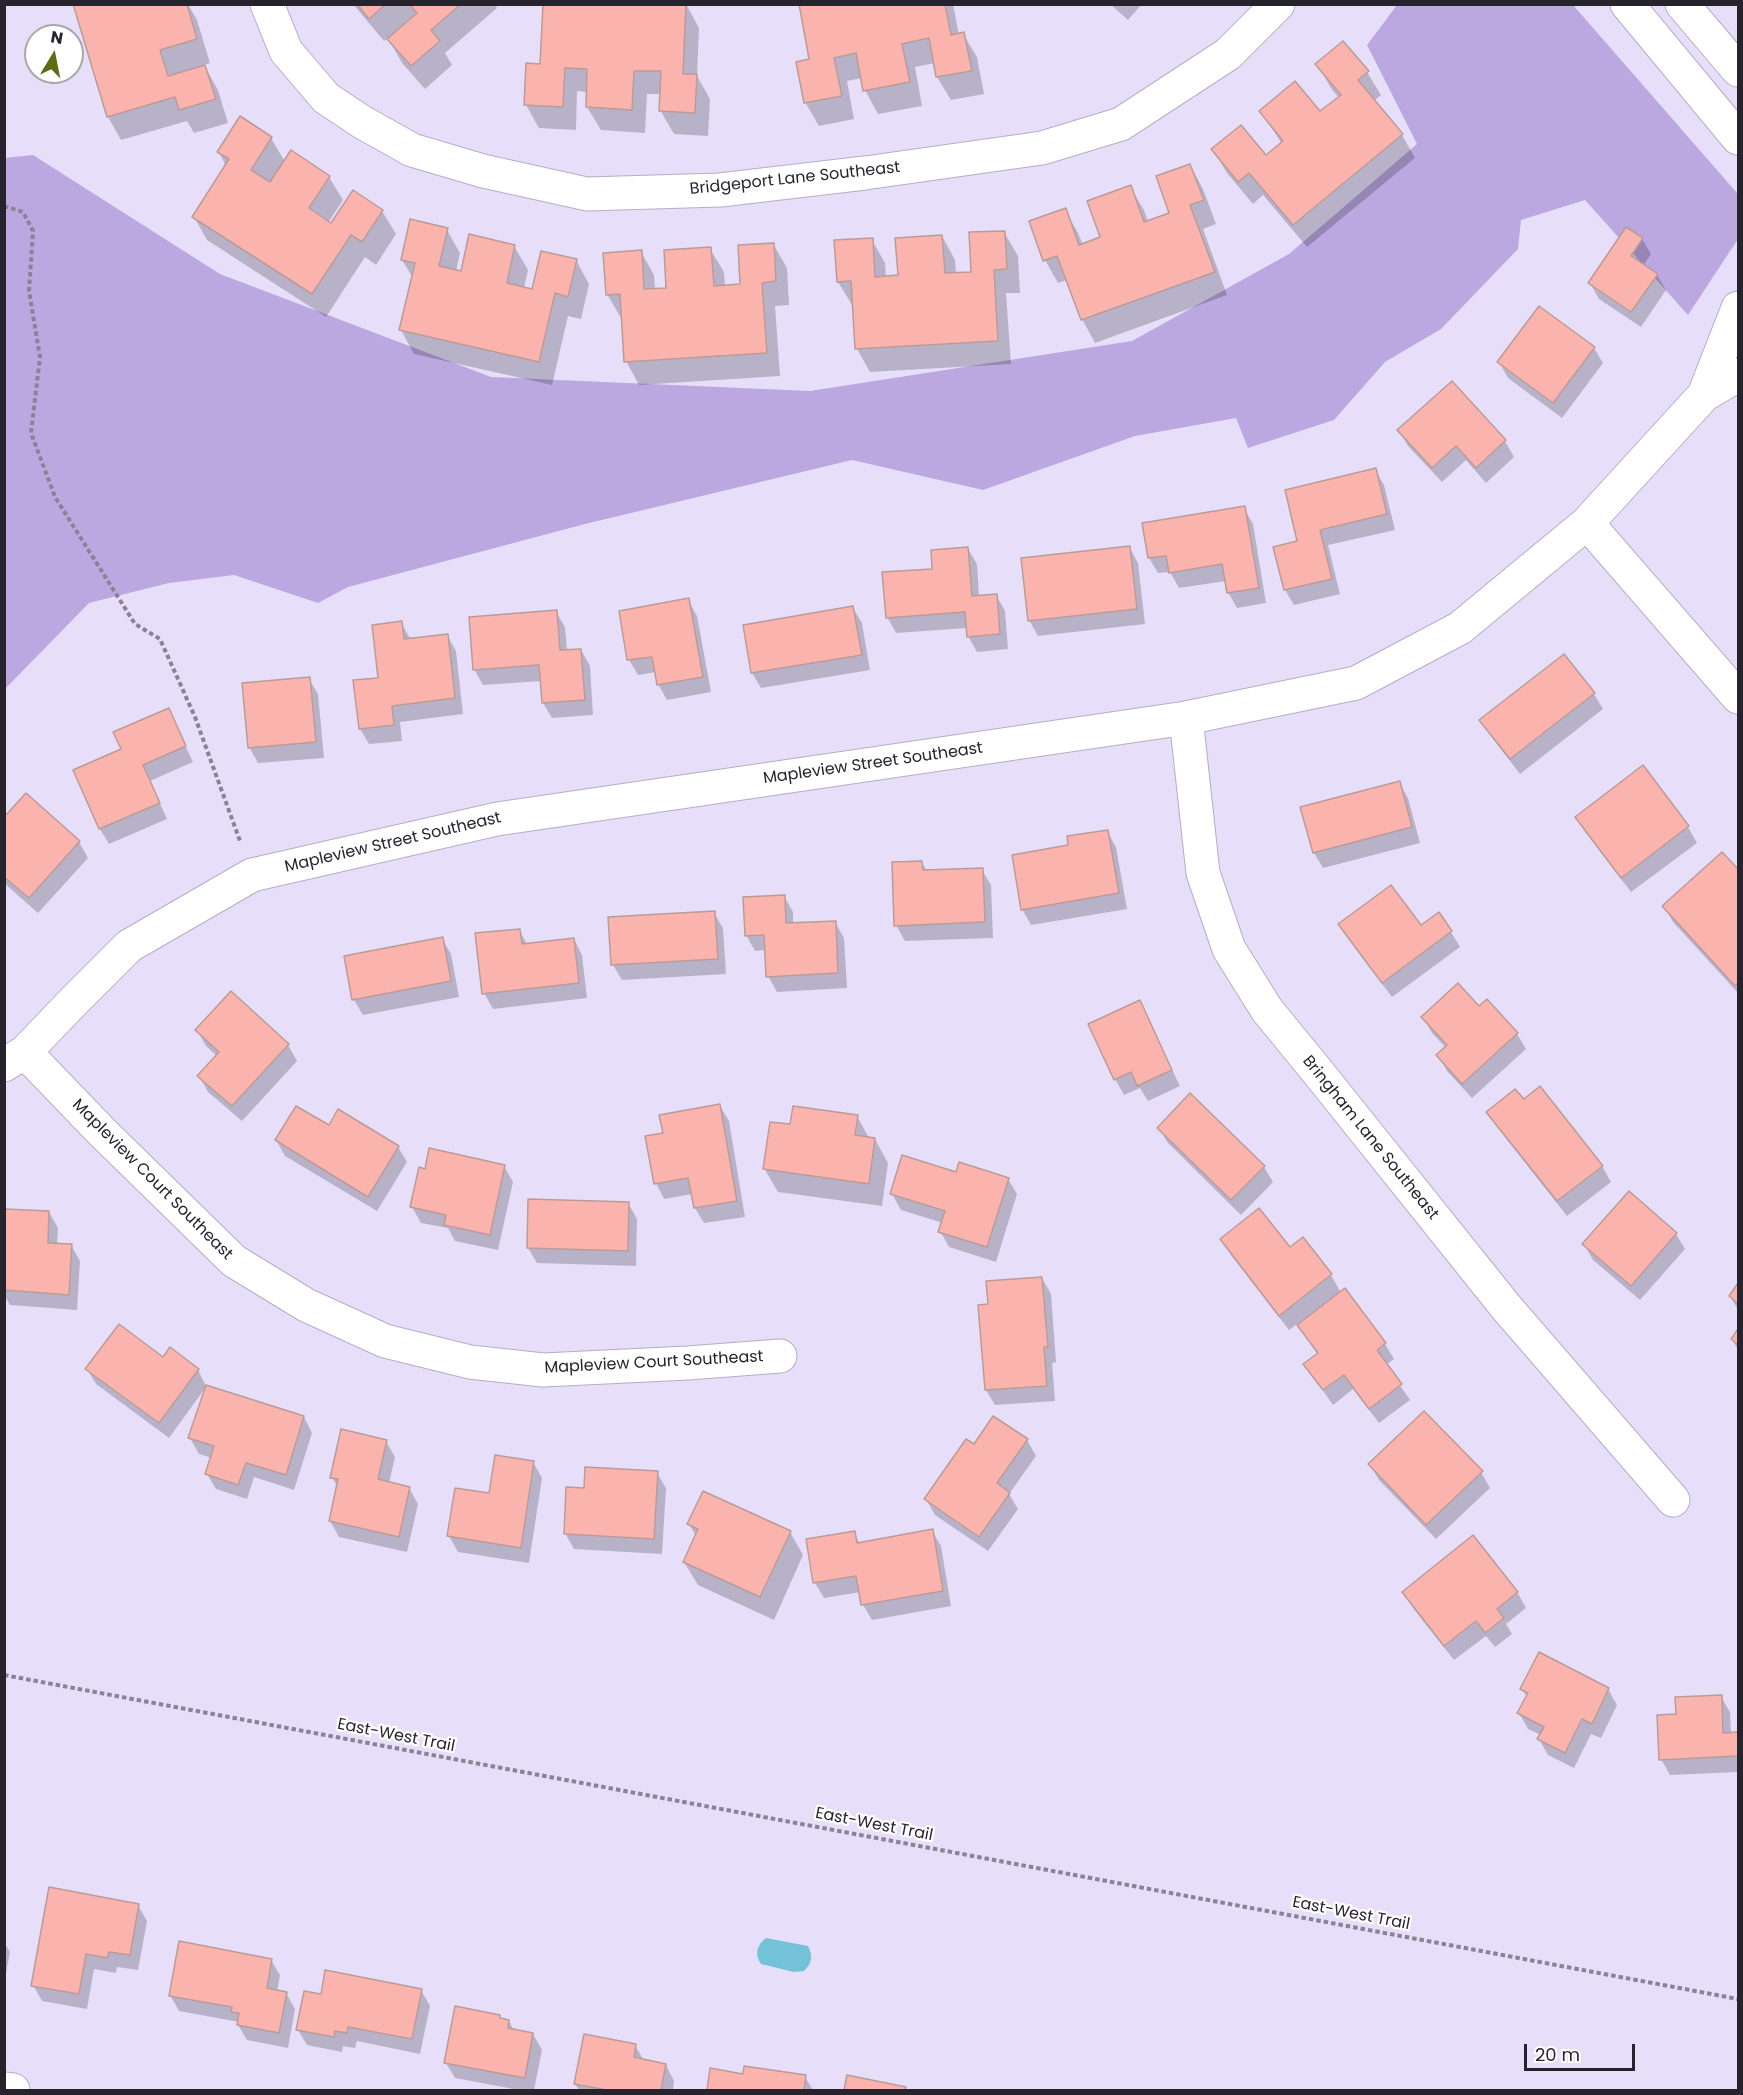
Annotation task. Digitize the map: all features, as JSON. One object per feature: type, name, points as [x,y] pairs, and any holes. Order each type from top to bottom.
[{"type":"street","name":"Bridgeport Lane Southeast","points":[[267,4],[286,51],[326,98],[362,122],[412,150],[483,171],[587,194],[720,190],[865,173],[1042,148],[1121,124],[1228,54],[1278,4]]},
{"type":"street","points":[[1627,4],[1738,138]]},
{"type":"street","points":[[1682,4],[1738,70]]},
{"type":"street","name":"Mapleview Street Southeast","points":[[1704,395],[1738,308]]},
{"type":"street","name":"Mapleview Street Southeast","points":[[15,1059],[129,946],[252,875],[497,819],[1186,718],[1356,683],[1461,628],[1587,523],[1704,395],[1738,375]]},
{"type":"street","points":[[1587,523],[1738,697]]},
{"type":"street","name":"Bringham Lane Southeast","points":[[1186,718],[1203,873],[1229,949],[1267,1010],[1506,1307],[1672,1500]]},
{"type":"street","name":"Mapleview Court Southeast","points":[[15,1059],[102,1132],[234,1261],[306,1305],[385,1341],[470,1362],[543,1370],[780,1356]]},
{"type":"street","points":[[4,2089],[13,2091]]},
{"type":"path","points":[[4,206],[23,212],[33,231],[28,291],[40,357],[31,433],[55,497],[135,624],[160,639],[195,717],[252,875]]},
{"type":"path","name":"East-West Trail","points":[[4,1675],[1738,1999]]},
{"type":"shaded area","points":[[1397,5],[1573,5],[1738,194],[1738,239],[1688,315],[1585,200],[1521,220],[1518,249],[1441,329],[1385,362],[1334,420],[1248,448],[1236,418],[1135,436],[983,490],[852,460],[585,524],[348,587],[318,603],[234,575],[169,583],[89,603],[5,689],[5,158],[33,155],[220,274],[491,377],[810,391],[1132,341],[1289,254],[1417,144],[1367,45]]},
{"type":"water","points":[[766,1938],[808,1946],[811,1953],[809,1965],[804,1971],[794,1972],[761,1964],[757,1950]]},
{"type":"building","points":[[73,4],[187,4],[197,39],[160,50],[168,76],[205,65],[216,99],[179,110],[175,97],[107,117],[84,41],[84,24],[79,24]]},
{"type":"building","points":[[357,4],[386,4],[369,19]]},
{"type":"building","points":[[409,4],[461,4],[431,30],[440,41],[411,66],[387,39],[417,13]]},
{"type":"building","points":[[543,4],[686,4],[683,74],[697,74],[695,113],[659,111],[661,71],[634,71],[632,110],[586,107],[587,69],[565,68],[563,107],[524,105],[526,63],[540,64]]},
{"type":"building","points":[[799,4],[945,4],[951,35],[964,32],[972,71],[936,77],[929,38],[902,44],[910,82],[863,91],[856,53],[834,58],[842,96],[804,103],[796,62],[809,59]]},
{"type":"building","points":[[1343,41],[1369,71],[1358,80],[1403,134],[1293,225],[1249,173],[1238,182],[1211,149],[1241,125],[1266,155],[1283,141],[1259,111],[1295,81],[1320,111],[1341,95],[1315,64]]},
{"type":"building","points":[[240,116],[272,137],[251,170],[270,182],[291,150],[330,176],[309,208],[331,223],[353,190],[383,210],[362,242],[351,235],[312,294],[192,217],[229,159],[217,152]]},
{"type":"building","points":[[1190,164],[1204,200],[1190,205],[1215,272],[1081,320],[1057,256],[1043,261],[1029,221],[1066,208],[1079,245],[1100,237],[1087,201],[1131,185],[1144,222],[1169,213],[1156,176]]},
{"type":"building","points":[[410,219],[448,228],[439,266],[461,271],[469,234],[515,245],[507,283],[532,289],[541,251],[577,259],[568,297],[555,293],[539,362],[399,330],[415,263],[401,260]]},
{"type":"building","points":[[1626,227],[1643,238],[1631,256],[1658,274],[1631,312],[1588,283]]},
{"type":"building","points":[[1005,231],[1007,269],[994,270],[998,341],[855,349],[851,281],[837,282],[834,240],[873,238],[875,277],[898,275],[895,238],[942,235],[945,273],[971,272],[969,232]]},
{"type":"building","points":[[774,243],[776,281],[762,283],[767,353],[624,362],[620,294],[606,295],[603,253],[642,250],[644,289],[666,288],[664,250],[711,247],[714,286],[740,284],[738,245]]},
{"type":"building","points":[[1539,306],[1595,347],[1553,403],[1497,362]]},
{"type":"building","points":[[1452,381],[1506,440],[1476,468],[1456,446],[1432,468],[1397,430]]},
{"type":"building","points":[[1376,468],[1387,514],[1320,530],[1332,579],[1284,590],[1273,547],[1297,541],[1285,490]]},
{"type":"building","points":[[1245,506],[1259,588],[1227,593],[1222,564],[1169,573],[1166,556],[1148,558],[1142,523]]},
{"type":"building","points":[[1130,546],[1137,609],[1028,621],[1021,558]]},
{"type":"building","points":[[968,547],[972,596],[997,594],[1000,634],[967,637],[965,612],[886,618],[882,572],[932,569],[931,550]]},
{"type":"building","points":[[689,598],[703,677],[657,685],[652,657],[627,660],[619,611]]},
{"type":"building","points":[[853,606],[862,655],[751,673],[743,625]]},
{"type":"building","points":[[557,610],[560,650],[581,649],[585,700],[542,703],[539,665],[473,670],[469,617]]},
{"type":"building","points":[[402,621],[404,639],[448,634],[455,698],[392,706],[394,725],[359,729],[353,680],[378,678],[372,625]]},
{"type":"building","points":[[1564,654],[1595,693],[1510,759],[1479,720]]},
{"type":"building","points":[[310,677],[316,742],[248,748],[242,683]]},
{"type":"building","points":[[169,708],[186,746],[143,765],[160,803],[99,829],[73,770],[121,749],[113,732]]},
{"type":"building","points":[[1643,765],[1689,826],[1621,878],[1575,817]]},
{"type":"building","points":[[1400,781],[1412,827],[1313,853],[1300,807]]},
{"type":"building","points":[[26,793],[80,841],[29,898],[4,877],[4,817]]},
{"type":"building","points":[[1108,830],[1119,893],[1021,910],[1012,855],[1068,845],[1067,836]]},
{"type":"building","points":[[1722,852],[1738,869],[1738,983],[1735,986],[1662,906]]},
{"type":"building","points":[[922,861],[923,870],[983,868],[985,922],[894,926],[892,862]]},
{"type":"building","points":[[1391,885],[1421,925],[1439,912],[1452,931],[1382,983],[1338,924]]},
{"type":"building","points":[[785,895],[786,923],[836,921],[838,973],[766,977],[764,935],[745,936],[743,897]]},
{"type":"building","points":[[715,911],[718,959],[611,965],[608,917]]},
{"type":"building","points":[[520,929],[522,944],[574,938],[579,983],[482,994],[475,933]]},
{"type":"building","points":[[443,937],[451,981],[352,1000],[344,956]]},
{"type":"building","points":[[1458,983],[1479,1006],[1487,999],[1518,1033],[1462,1084],[1436,1055],[1447,1045],[1421,1017]]},
{"type":"building","points":[[231,991],[289,1044],[232,1106],[197,1076],[219,1052],[195,1030]]},
{"type":"building","points":[[1140,1000],[1172,1070],[1137,1086],[1131,1072],[1114,1080],[1088,1024]]},
{"type":"building","points":[[1540,1086],[1603,1166],[1557,1201],[1486,1112],[1515,1089],[1524,1099]]},
{"type":"building","points":[[1190,1093],[1265,1166],[1231,1200],[1157,1128]]},
{"type":"building","points":[[720,1104],[737,1201],[694,1208],[688,1178],[654,1184],[645,1136],[663,1133],[659,1115]]},
{"type":"building","points":[[296,1106],[329,1125],[338,1109],[399,1146],[368,1197],[275,1140]]},
{"type":"building","points":[[793,1106],[858,1115],[855,1135],[875,1138],[869,1184],[763,1169],[770,1122],[790,1124]]},
{"type":"building","points":[[429,1148],[505,1165],[490,1235],[444,1225],[446,1215],[410,1207],[419,1167],[425,1169]]},
{"type":"building","points":[[902,1155],[956,1172],[959,1162],[1009,1178],[987,1247],[938,1232],[945,1211],[890,1194]]},
{"type":"building","points":[[1629,1191],[1677,1233],[1631,1286],[1582,1244]]},
{"type":"building","points":[[528,1199],[629,1202],[628,1251],[527,1248]]},
{"type":"building","points":[[1259,1208],[1290,1247],[1303,1237],[1332,1274],[1279,1316],[1220,1239]]},
{"type":"building","points":[[5,1209],[49,1211],[48,1243],[72,1244],[69,1295],[4,1290]]},
{"type":"building","points":[[1042,1277],[1048,1347],[1044,1347],[1047,1386],[985,1390],[978,1305],[988,1304],[986,1281]]},
{"type":"building","points":[[1738,1283],[1738,1304],[1729,1296]]},
{"type":"building","points":[[1345,1288],[1386,1343],[1377,1350],[1402,1384],[1369,1409],[1344,1375],[1323,1390],[1303,1364],[1318,1353],[1297,1325]]},
{"type":"building","points":[[119,1324],[163,1357],[170,1347],[199,1369],[159,1423],[85,1369]]},
{"type":"building","points":[[1738,1329],[1738,1345],[1731,1339]]},
{"type":"building","points":[[206,1385],[304,1416],[286,1475],[246,1463],[238,1485],[205,1474],[214,1446],[188,1438]]},
{"type":"building","points":[[1424,1411],[1483,1471],[1426,1525],[1368,1464]]},
{"type":"building","points":[[993,1416],[1028,1439],[997,1483],[1010,1493],[979,1537],[924,1499],[966,1439],[974,1444]]},
{"type":"building","points":[[341,1429],[387,1440],[378,1479],[410,1487],[399,1537],[329,1521],[338,1479],[330,1478]]},
{"type":"building","points":[[495,1455],[534,1461],[521,1548],[447,1536],[455,1488],[489,1493]]},
{"type":"building","points":[[585,1467],[658,1471],[654,1539],[564,1534],[566,1487],[584,1488]]},
{"type":"building","points":[[703,1491],[791,1531],[760,1597],[683,1562],[698,1529],[687,1524]]},
{"type":"building","points":[[933,1529],[943,1591],[861,1605],[856,1576],[813,1583],[806,1539],[855,1531],[857,1543]]},
{"type":"building","points":[[1473,1535],[1518,1592],[1497,1609],[1504,1618],[1485,1633],[1476,1621],[1444,1646],[1402,1592]]},
{"type":"building","points":[[1539,1652],[1609,1688],[1592,1724],[1582,1719],[1565,1753],[1537,1739],[1544,1727],[1517,1713],[1528,1693],[1520,1689]]},
{"type":"building","points":[[1722,1695],[1723,1733],[1738,1732],[1738,1756],[1659,1760],[1657,1715],[1676,1714],[1675,1697]]},
{"type":"building","points":[[49,1887],[139,1904],[130,1955],[109,1952],[107,1958],[86,1954],[79,1994],[31,1986]]},
{"type":"building","points":[[179,1941],[272,1959],[267,1988],[287,1992],[279,2033],[237,2025],[239,2013],[231,2012],[232,2007],[169,1996]]},
{"type":"building","points":[[325,1970],[422,1989],[412,2039],[348,2027],[347,2033],[335,2031],[334,2037],[296,2030],[304,1991],[321,1994]]},
{"type":"building","points":[[455,2006],[500,2015],[500,2018],[509,2020],[508,2028],[533,2033],[525,2078],[444,2063]]},
{"type":"building","points":[[584,2034],[636,2044],[634,2057],[666,2064],[661,2090],[607,2090],[574,2084]]},
{"type":"building","points":[[744,2066],[806,2075],[804,2090],[707,2090],[710,2068],[743,2074]]},
{"type":"building","points":[[847,2075],[906,2087],[905,2090],[844,2090]]}]
